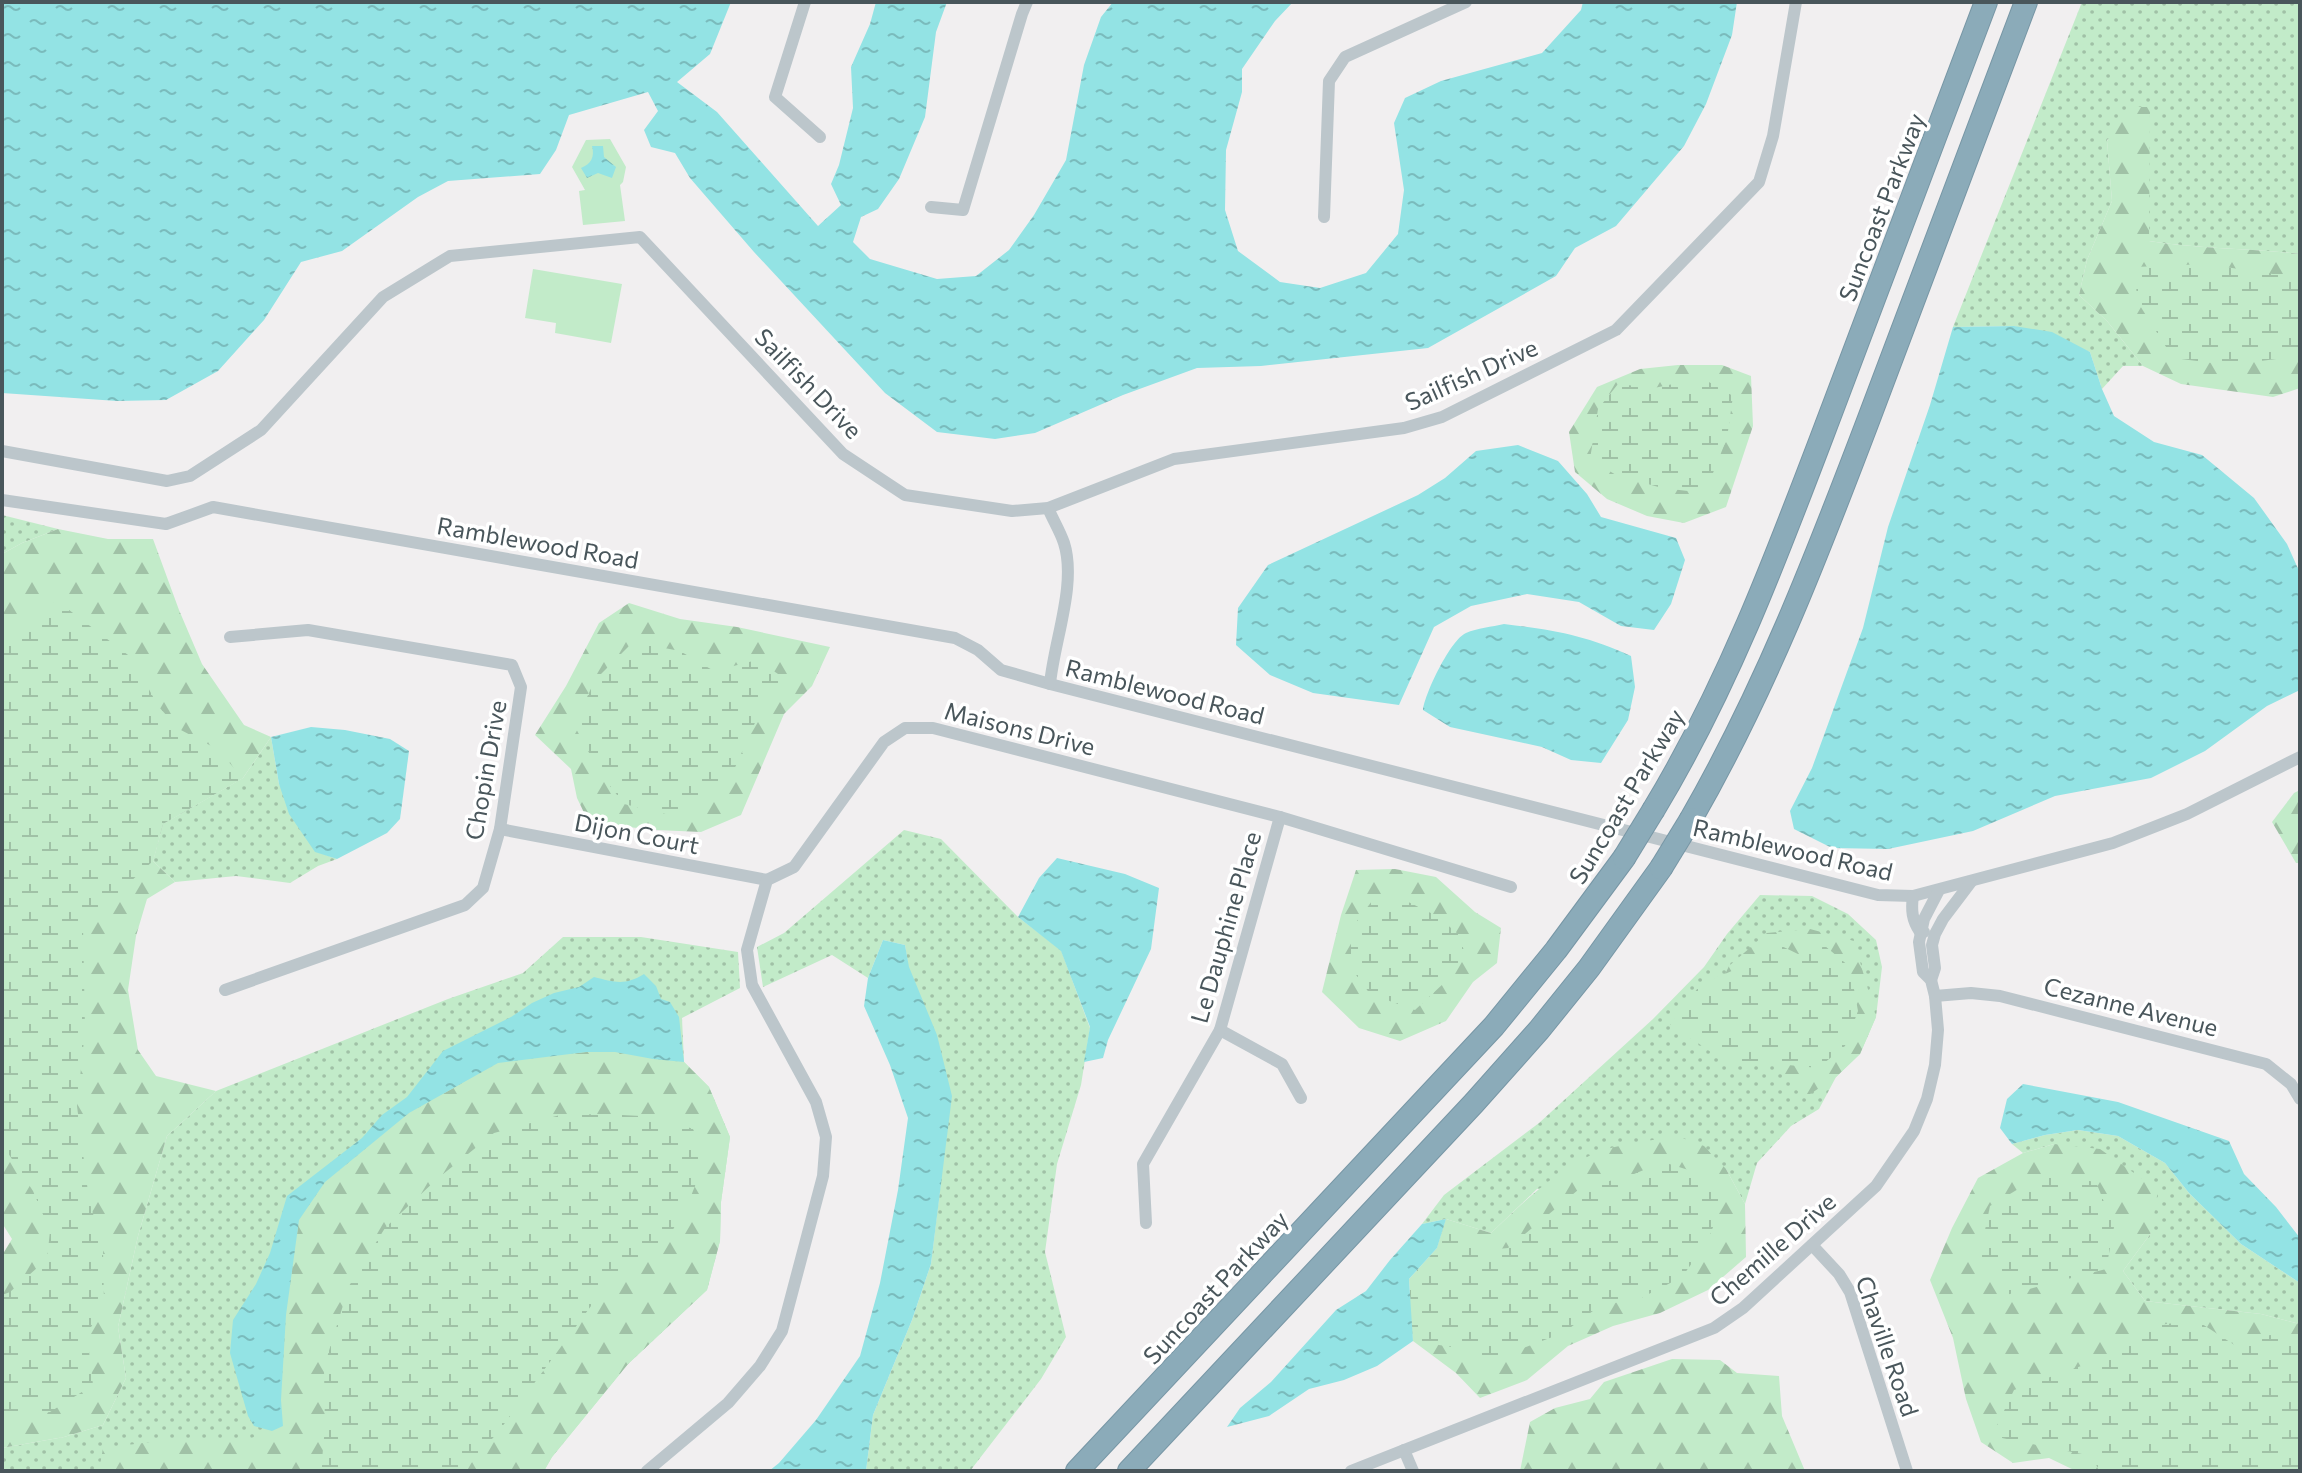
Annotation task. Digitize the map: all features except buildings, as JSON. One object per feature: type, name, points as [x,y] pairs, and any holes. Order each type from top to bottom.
[{"type":"highway","name":"Suncoast Parkway","points":[[1077,1471],[1494,1026],[1556,950],[1624,858],[1699,729],[1751,618],[1986,2]]},
{"type":"highway","points":[[1129,1471],[1539,1030],[1589,968],[1661,868],[1691,819],[1752,705],[1808,577],[2026,2]]},
{"type":"street","points":[[805,2],[775,97],[820,137]]},
{"type":"street","points":[[931,207],[963,210],[1027,2]]},
{"type":"street","points":[[1324,217],[1329,81],[1345,57],[1466,2]]},
{"type":"street","name":"Sailfish Drive","points":[[2,451],[167,481],[190,476],[261,430],[383,297],[450,256],[640,237],[843,454],[905,495],[1012,511],[1048,508],[1174,459],[1404,428],[1442,417],[1616,330],[1759,182],[1773,136],[1796,2]]},
{"type":"street","name":"Ramblewood Road","points":[[2,500],[166,524],[213,507],[955,638],[978,650],[1001,670],[1050,684],[1878,895],[1913,896],[2113,843],[2187,814],[2300,757]]},
{"type":"street","points":[[1048,508],[1064,544],[1068,570],[1067,595],[1050,684]]},
{"type":"street","name":"Chopin Drive","points":[[225,990],[465,905],[483,888],[500,829],[521,687],[512,665],[308,630],[230,637]]},
{"type":"street","name":"Maisons Drive","points":[[767,880],[794,867],[884,742],[905,728],[933,728],[1280,817],[1511,887]]},
{"type":"street","name":"Le Dauphine Place","points":[[1146,1223],[1143,1164],[1220,1030],[1280,817]]},
{"type":"street","name":"Dijon Court","points":[[500,829],[767,880]]},
{"type":"street","points":[[647,1471],[728,1403],[760,1366],[782,1331],[823,1176],[826,1137],[816,1102],[752,985],[747,950],[767,880]]},
{"type":"street","points":[[1920,932],[1935,934],[1971,882]]},
{"type":"street","name":"Chemille Drive","points":[[1351,1471],[1714,1328],[1743,1308],[1876,1186],[1914,1131],[1927,1099],[1935,1065],[1938,1030],[1935,996],[1931,980],[1923,972],[1920,932],[1939,890]]},
{"type":"street","name":"Chemille Drive","points":[[1913,896],[1914,922],[1920,932]]},
{"type":"street","name":"Chemille Drive","points":[[1931,980],[1935,968],[1932,945],[1935,934]]},
{"type":"street","name":"Cezanne Avenue","points":[[1935,996],[1971,993],[2000,996],[2266,1064],[2291,1084],[2300,1099]]},
{"type":"street","points":[[1220,1030],[1282,1064],[1301,1098]]},
{"type":"street","name":"Chaville Road","points":[[1812,1245],[1839,1274],[1850,1292],[1907,1471]]},
{"type":"street","points":[[1404,1450],[1413,1471]]},
{"type":"green space","points":[[2082,2],[2300,2],[2300,254],[2149,241],[2149,107],[2107,140],[2112,201],[2087,260],[2079,295],[2107,321],[2143,366],[2123,366],[2102,389],[2090,352],[2014,326],[1953,327]]},
{"type":"green space","points":[[2129,107],[2150,107],[2149,241],[2300,254],[2300,388],[2273,397],[2181,384],[2143,366],[2107,321],[2079,295],[2087,260],[2112,201],[2107,141]]},
{"type":"green space","points":[[610,139],[626,167],[620,185],[625,221],[583,225],[579,191],[585,190],[572,167],[586,140]]},
{"type":"green space","points":[[2205,264],[2300,278],[2300,356],[2229,365],[2173,358],[2137,301],[2135,267]]},
{"type":"green space","points":[[533,269],[622,284],[611,343],[555,333],[556,323],[525,318]]},
{"type":"green space","points":[[1722,365],[1751,376],[1753,426],[1726,507],[1684,523],[1647,516],[1607,499],[1575,472],[1569,432],[1597,387],[1640,369]]},
{"type":"green space","points":[[1702,378],[1733,396],[1727,438],[1705,493],[1662,488],[1616,475],[1590,459],[1598,409],[1618,384],[1654,388]]},
{"type":"green space","points":[[2,515],[58,529],[2,554]]},
{"type":"green space","points":[[58,529],[108,539],[153,539],[202,664],[244,725],[271,737],[243,778],[163,824],[153,861],[175,882],[147,899],[136,936],[128,990],[138,1050],[156,1076],[216,1091],[167,1136],[138,1236],[118,1327],[126,1378],[103,1425],[64,1437],[2,1448],[2,1255],[12,1239],[2,1223],[2,554]]},
{"type":"green space","points":[[56,600],[132,658],[158,706],[179,729],[217,749],[243,778],[163,824],[153,861],[83,925],[85,1031],[77,1106],[89,1200],[103,1248],[104,1305],[87,1334],[93,1385],[50,1412],[2,1417],[2,1295],[10,1292],[47,1259],[50,1231],[33,1191],[2,1144],[2,644]]},
{"type":"green space","points":[[629,603],[680,619],[737,627],[830,647],[812,686],[784,714],[741,815],[701,832],[589,823],[577,798],[571,769],[535,735],[566,686],[599,623]]},
{"type":"green space","points":[[633,642],[680,651],[714,671],[757,660],[784,678],[762,707],[729,781],[682,818],[624,804],[600,773],[574,725],[595,680]]},
{"type":"green space","points":[[271,737],[279,784],[315,851],[337,859],[318,866],[290,883],[236,876],[175,882],[153,861],[163,824],[243,778]]},
{"type":"green space","points":[[2300,790],[2300,863],[2296,863],[2272,822],[2294,793]]},
{"type":"green space","points":[[904,830],[941,839],[1018,917],[1061,950],[1090,1028],[1081,1085],[1057,1164],[1045,1252],[1066,1337],[1041,1379],[970,1471],[866,1471],[873,1415],[931,1264],[941,1181],[905,945],[883,940],[868,978],[832,955],[763,987],[757,947],[784,933]]},
{"type":"green space","points":[[1395,869],[1436,877],[1475,912],[1501,928],[1497,963],[1473,982],[1446,1021],[1400,1041],[1359,1028],[1322,992],[1356,870]]},
{"type":"green space","points":[[1394,895],[1437,916],[1458,934],[1466,956],[1444,983],[1415,1010],[1370,994],[1351,968],[1351,929],[1372,901]]},
{"type":"green space","points":[[1760,895],[1812,896],[1848,914],[1876,940],[1882,967],[1876,1017],[1860,1054],[1836,1077],[1819,1109],[1791,1126],[1757,1163],[1745,1204],[1726,1169],[1537,1189],[1491,1233],[1446,1219],[1422,1224],[1444,1195],[1539,1123],[1653,1019],[1704,967]]},
{"type":"green space","points":[[1810,929],[1854,941],[1876,1017],[1860,1054],[1836,1077],[1804,1098],[1779,1069],[1744,1039],[1719,987],[1729,966],[1767,933]]},
{"type":"green space","points":[[563,937],[641,937],[738,952],[740,988],[682,1018],[684,1062],[709,1087],[730,1137],[721,1202],[720,1241],[707,1290],[628,1364],[544,1471],[2,1471],[2,1448],[64,1437],[103,1425],[126,1378],[118,1327],[138,1236],[167,1136],[216,1091],[448,999],[523,973]]},
{"type":"green space","points":[[1769,940],[1802,956],[1825,946],[1850,967],[1858,1011],[1845,1046],[1818,1068],[1730,1065],[1670,1024],[1701,984],[1746,965]]},
{"type":"green space","points":[[586,1052],[615,1052],[684,1062],[709,1087],[730,1137],[721,1202],[720,1241],[707,1290],[628,1364],[544,1471],[99,1471],[103,1448],[159,1441],[249,1439],[282,1426],[286,1315],[299,1220],[325,1182],[409,1113],[498,1063]]},
{"type":"green space","points":[[560,1115],[659,1117],[693,1129],[706,1158],[691,1196],[661,1252],[605,1287],[499,1431],[464,1471],[321,1471],[325,1427],[324,1367],[349,1286],[385,1228],[437,1179],[494,1133]]},
{"type":"green space","points":[[2078,1130],[2118,1136],[2165,1163],[2189,1193],[2241,1244],[2300,1283],[2300,1324],[2261,1314],[2145,1301],[2123,1271],[2151,1233],[2054,1144],[2023,1153],[2012,1144]]},
{"type":"green space","points":[[1677,1136],[1704,1146],[1726,1169],[1745,1204],[1746,1257],[1708,1290],[1660,1313],[1613,1326],[1568,1346],[1527,1380],[1480,1398],[1456,1373],[1413,1341],[1409,1298],[1437,1248],[1446,1219],[1491,1233],[1550,1180],[1591,1155]]},
{"type":"green space","points":[[2054,1144],[2100,1149],[2158,1190],[2151,1233],[2123,1271],[2145,1301],[2261,1314],[2300,1324],[2300,1471],[2076,1471],[2049,1458],[2013,1463],[1981,1442],[1966,1399],[1953,1338],[1930,1280],[1978,1178],[2023,1153]]},
{"type":"green space","points":[[1663,1162],[1698,1173],[1724,1200],[1707,1242],[1682,1277],[1639,1299],[1601,1305],[1563,1333],[1484,1366],[1452,1347],[1413,1341],[1409,1279],[1437,1248],[1446,1219],[1476,1251],[1508,1248],[1578,1190]]},
{"type":"green space","points":[[2043,1174],[2096,1182],[2114,1227],[2106,1269],[2006,1295],[1980,1254],[1990,1206]]},
{"type":"green space","points":[[2196,1320],[2236,1346],[2270,1335],[2300,1340],[2300,1471],[2099,1471],[2092,1456],[1992,1436],[2014,1390],[2112,1355],[2152,1326]]},
{"type":"green space","points":[[1672,1359],[1720,1360],[1737,1373],[1779,1376],[1782,1416],[1805,1471],[1520,1471],[1530,1422],[1555,1408],[1590,1399],[1604,1382]]},
{"type":"water","points":[[2,2],[731,2],[710,54],[677,82],[717,112],[818,226],[841,205],[831,184],[839,165],[853,108],[851,67],[876,2],[947,2],[936,32],[925,117],[899,179],[878,209],[861,217],[853,242],[870,259],[937,279],[976,276],[1009,250],[1034,215],[1066,160],[1084,65],[1101,17],[1113,2],[1293,2],[1275,21],[1242,69],[1242,92],[1226,150],[1225,210],[1238,251],[1280,282],[1320,288],[1366,273],[1398,234],[1404,190],[1394,123],[1405,98],[1441,81],[1542,53],[1581,10],[1583,2],[1737,2],[1732,35],[1706,104],[1684,146],[1616,226],[1575,248],[1556,276],[1428,348],[1261,366],[1197,368],[1123,395],[1035,433],[995,439],[937,432],[885,393],[754,252],[690,178],[675,153],[651,147],[644,130],[658,111],[648,92],[569,115],[556,150],[540,174],[448,181],[418,197],[342,251],[301,262],[264,320],[218,371],[166,400],[117,401],[2,393]]},
{"type":"water","points":[[592,146],[603,146],[604,157],[616,167],[612,178],[598,173],[587,178],[581,168],[591,160]]},
{"type":"water","points":[[2014,326],[2052,332],[2090,352],[2114,416],[2154,442],[2202,455],[2254,498],[2287,544],[2300,573],[2300,690],[2267,706],[2205,751],[2151,778],[2055,796],[1973,831],[1888,849],[1832,848],[1794,829],[1790,811],[1812,768],[1863,628],[1888,527],[1953,327]]},
{"type":"water","points":[[1518,445],[1558,461],[1587,494],[1601,517],[1676,538],[1685,560],[1671,604],[1654,630],[1621,626],[1579,602],[1527,594],[1471,606],[1434,627],[1399,705],[1313,693],[1270,675],[1236,645],[1238,608],[1268,565],[1418,495],[1445,478],[1476,451]]},
{"type":"water","points":[[1504,624],[1569,634],[1631,656],[1635,687],[1628,720],[1601,763],[1571,760],[1542,747],[1450,727],[1423,710],[1440,667],[1460,637],[1475,630]]},
{"type":"water","points":[[311,727],[390,739],[409,751],[400,819],[387,833],[337,859],[315,852],[289,814],[279,784],[271,737]]},
{"type":"water","points":[[1057,858],[1125,874],[1159,888],[1151,949],[1108,1040],[1103,1058],[1084,1062],[1090,1027],[1061,951],[1018,917],[1039,878]]},
{"type":"water","points":[[883,940],[905,945],[909,967],[937,1035],[952,1096],[931,1264],[873,1415],[866,1471],[769,1471],[816,1420],[860,1356],[880,1283],[908,1118],[890,1065],[864,1006],[868,978]]},
{"type":"water","points":[[644,974],[656,986],[661,999],[670,1002],[679,1017],[684,1062],[615,1052],[586,1052],[498,1063],[409,1113],[325,1182],[299,1220],[286,1315],[281,1400],[283,1426],[272,1431],[254,1426],[248,1416],[230,1353],[233,1320],[256,1284],[270,1253],[287,1196],[362,1138],[382,1115],[407,1097],[443,1051],[532,1003],[579,987],[594,977],[625,982]]},
{"type":"water","points":[[2023,1084],[2118,1102],[2229,1141],[2244,1174],[2300,1238],[2300,1283],[2241,1244],[2189,1193],[2165,1163],[2118,1136],[2078,1130],[2012,1144],[2000,1128],[2007,1099]]},
{"type":"water","points":[[1446,1219],[1437,1248],[1409,1279],[1413,1341],[1377,1366],[1344,1380],[1309,1389],[1269,1416],[1227,1427],[1240,1408],[1271,1382],[1336,1310],[1366,1291],[1422,1224]]}]
